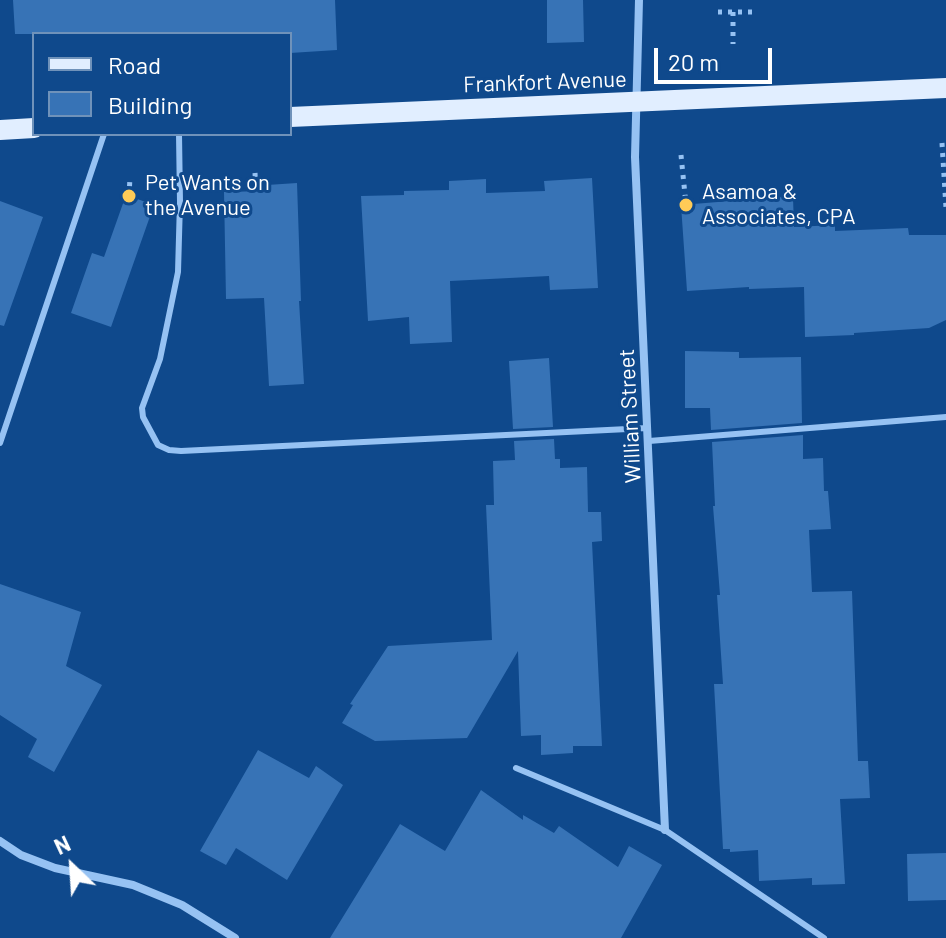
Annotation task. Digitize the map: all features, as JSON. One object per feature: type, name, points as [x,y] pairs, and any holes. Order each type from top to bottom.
[{"type":"main road","name":"Frankfort Avenue","points":[[292,117],[946,88]]},
{"type":"main road","points":[[0,130],[32,128]]},
{"type":"street","name":"William Street","points":[[639,0],[635,157],[665,830]]},
{"type":"street","points":[[0,841],[21,855],[55,868],[133,885],[182,905],[235,938]]},
{"type":"lane","points":[[0,443],[103,136]]},
{"type":"lane","points":[[179,136],[178,272],[160,359],[142,408],[143,417],[158,445],[181,451],[648,428]]},
{"type":"lane","points":[[649,441],[946,417]]},
{"type":"lane","points":[[516,768],[665,830],[824,938]]},
{"type":"path","points":[[718,12],[753,12]]},
{"type":"path","points":[[733,12],[733,44]]},
{"type":"path","points":[[942,143],[946,208]]},
{"type":"path","points":[[681,155],[686,205]]},
{"type":"path","points":[[255,173],[256,192]]},
{"type":"path","points":[[129,196],[130,177]]},
{"type":"building","points":[[13,0],[335,0],[337,50],[292,53],[292,32],[15,34]]},
{"type":"building","points":[[547,0],[583,0],[584,42],[547,43]]},
{"type":"building","points":[[592,178],[598,288],[550,290],[549,276],[450,281],[452,342],[410,344],[409,317],[368,321],[361,196],[449,190],[449,181],[486,179],[486,193],[545,191],[544,181]]},
{"type":"building","points":[[297,183],[304,384],[269,386],[264,298],[226,299],[224,192],[267,191],[267,185]]},
{"type":"building","points":[[126,195],[154,205],[111,327],[71,313],[92,253],[104,257]]},
{"type":"building","points":[[793,197],[794,227],[835,225],[835,231],[908,228],[909,235],[946,235],[946,320],[929,328],[805,337],[804,287],[687,291],[681,205]]},
{"type":"building","points":[[0,201],[43,217],[4,326],[0,325]]},
{"type":"building","points":[[685,351],[739,352],[739,358],[801,357],[802,423],[711,430],[710,408],[685,408]]},
{"type":"building","points":[[549,358],[553,427],[513,429],[509,361]]},
{"type":"building","points":[[803,435],[803,459],[823,458],[824,491],[828,491],[831,529],[809,530],[812,592],[852,591],[858,761],[868,761],[870,798],[840,799],[845,884],[812,885],[812,878],[759,881],[758,850],[730,852],[730,849],[723,849],[714,684],[723,684],[712,442]]},
{"type":"building","points":[[554,439],[555,459],[560,459],[560,468],[587,467],[588,512],[601,512],[602,541],[592,542],[602,746],[573,746],[573,753],[541,755],[541,735],[521,736],[518,651],[467,738],[375,741],[342,723],[353,705],[350,704],[388,646],[492,640],[486,505],[494,505],[493,461],[515,460],[514,441]]},
{"type":"building","points":[[0,584],[81,612],[66,666],[102,685],[54,772],[28,757],[37,739],[0,715]]},
{"type":"building","points":[[258,750],[309,778],[316,766],[343,785],[287,880],[236,848],[226,865],[200,851]]},
{"type":"building","points":[[481,790],[523,820],[523,815],[554,833],[559,826],[618,867],[629,846],[662,865],[621,938],[330,938],[400,824],[445,851]]},
{"type":"building","points":[[946,853],[946,900],[908,901],[907,854]]},
{"type":"place","name":"Pet Wants on the Avenue","points":[[129,196]]},
{"type":"place","name":"Asamoa & Associates, CPA","points":[[686,205]]}]
